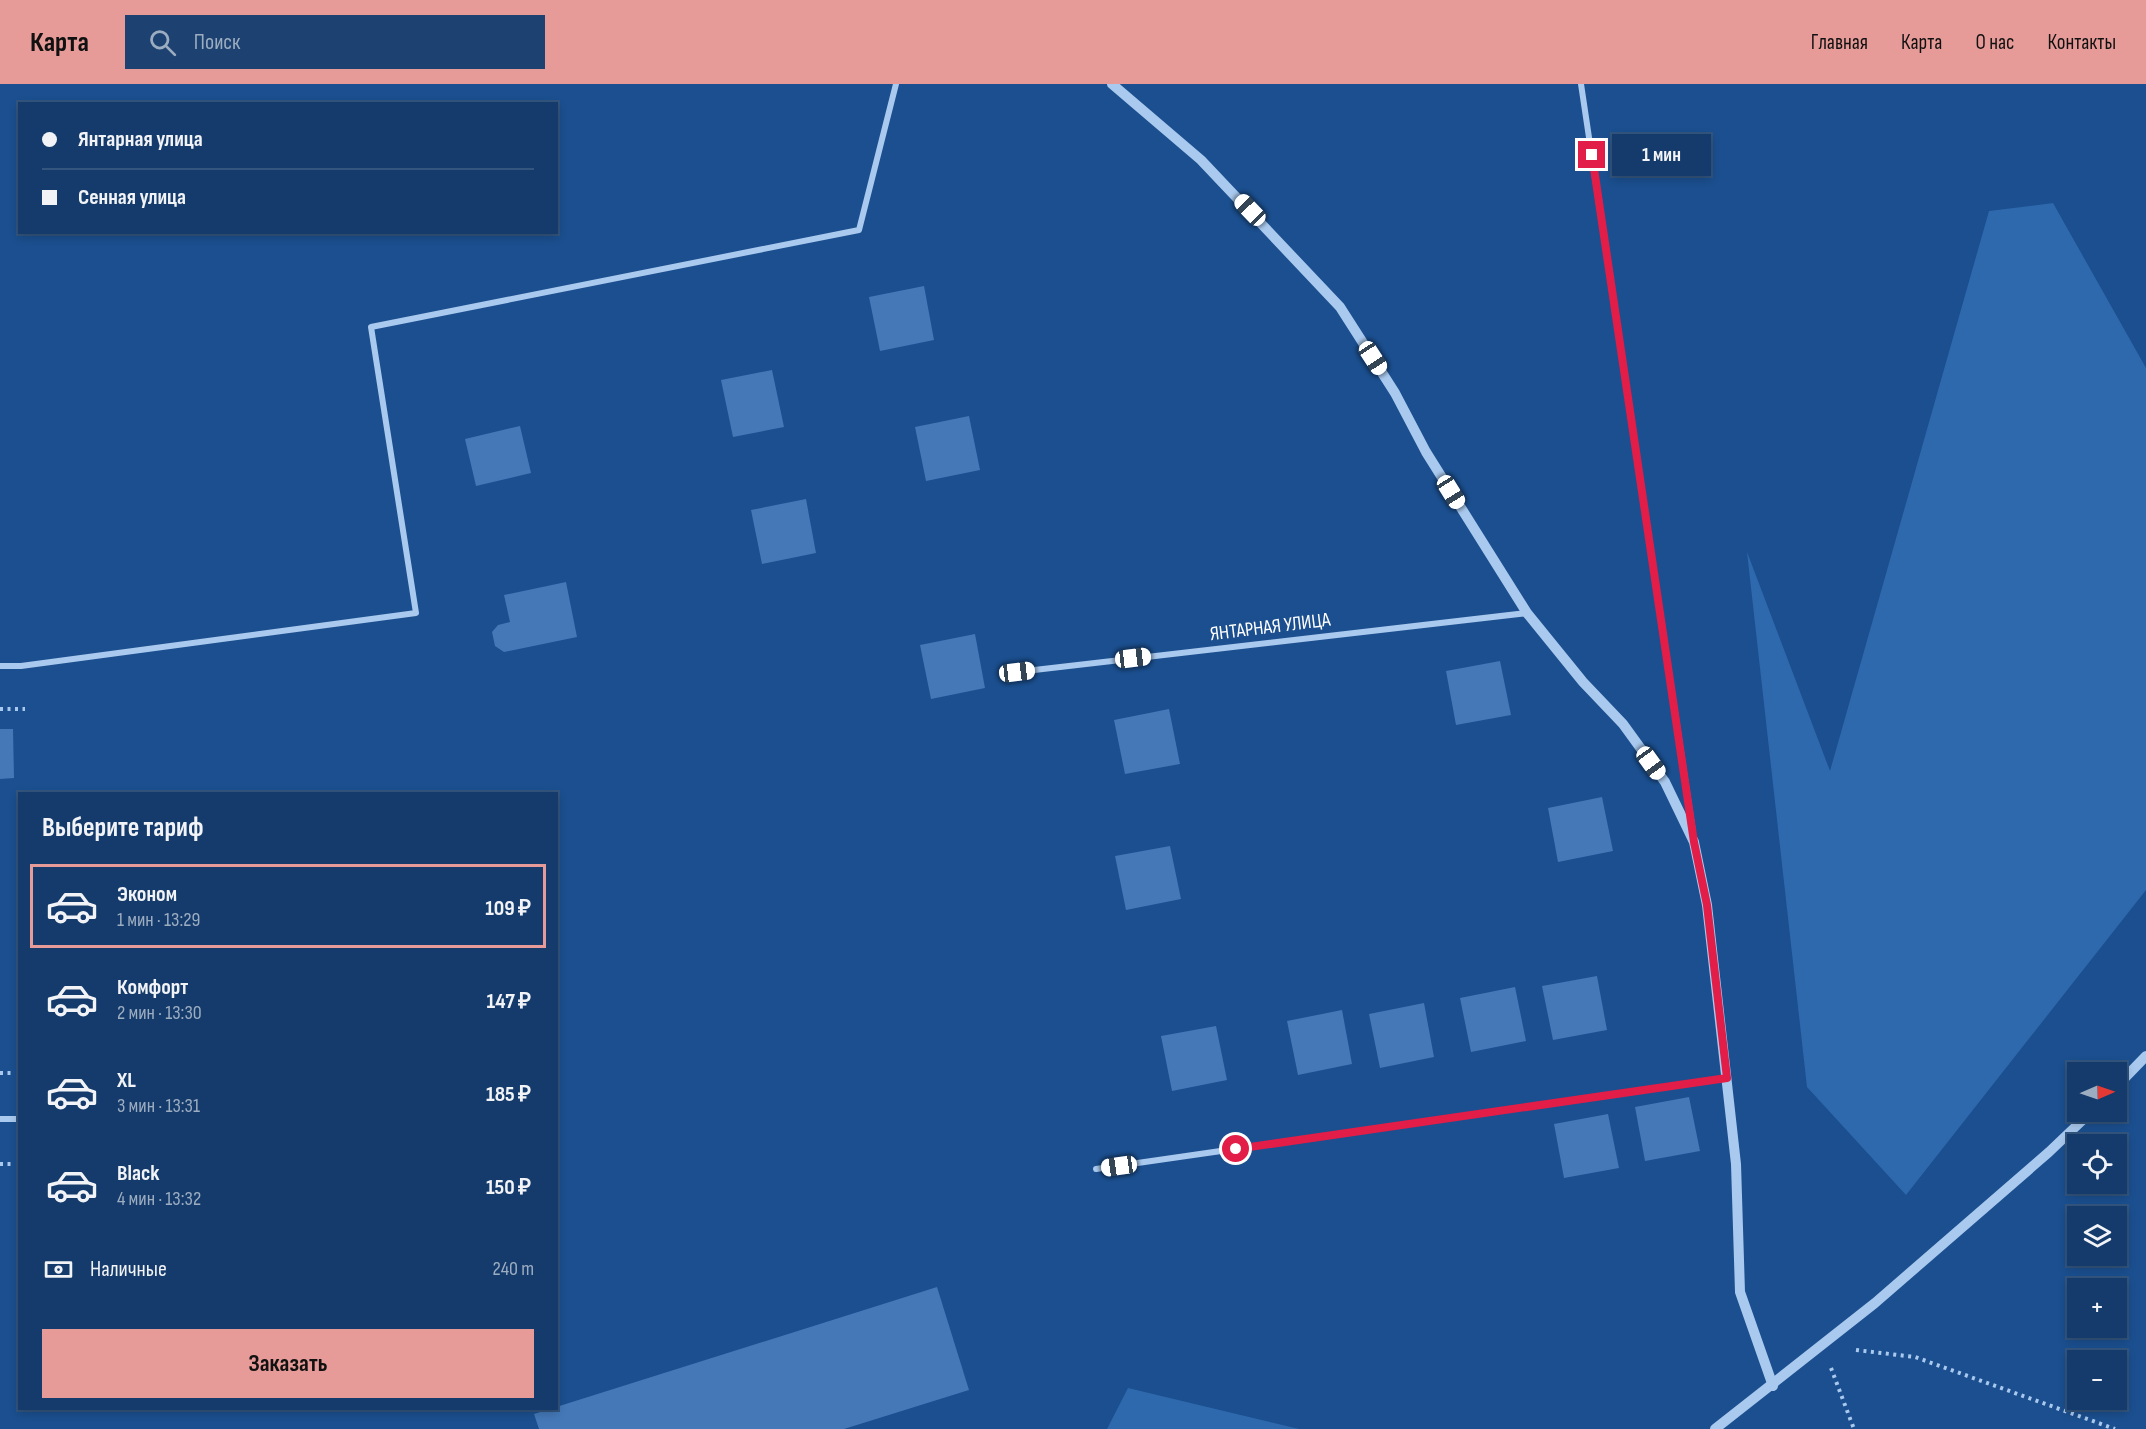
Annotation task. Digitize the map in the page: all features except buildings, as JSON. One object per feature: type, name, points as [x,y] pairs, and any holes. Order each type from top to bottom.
[{"type":"street","points":[[0,666],[21,666],[416,614],[371,327],[859,230],[896,84]]},
{"type":"street","points":[[1112,84],[1200,160],[1340,307],[1395,393],[1426,452],[1527,613],[1583,682],[1623,724],[1665,782],[1694,842]]},
{"type":"street","points":[[1581,84],[1694,842],[1707,905],[1736,1164],[1740,1292],[1773,1386]]},
{"type":"street","name":"ЯНТАРНАЯ УЛИЦА","points":[[1017,672],[1527,613]]},
{"type":"street","points":[[2127,1076],[2146,1056]]},
{"type":"street","points":[[1096,1169],[1727,1078]]},
{"type":"street","points":[[0,1119],[18,1119]]},
{"type":"street","points":[[1715,1429],[1822,1346],[2049,1152],[2080,1122]]},
{"type":"path","points":[[0,709],[25,709]]},
{"type":"path","points":[[0,1073],[11,1073]]},
{"type":"path","points":[[0,1164],[12,1164]]},
{"type":"path","points":[[1854,1429],[1822,1346],[1915,1357],[2115,1429]]},
{"type":"shaded area","points":[[2053,203],[2146,368],[2146,890],[1906,1195],[1807,1087],[1747,552],[1830,771],[1989,211]]},
{"type":"shaded area","points":[[1128,1388],[1299,1429],[1107,1429]]},
{"type":"route","points":[[1236,1149],[1727,1078],[1707,905],[1694,842],[1592,155]]}]
